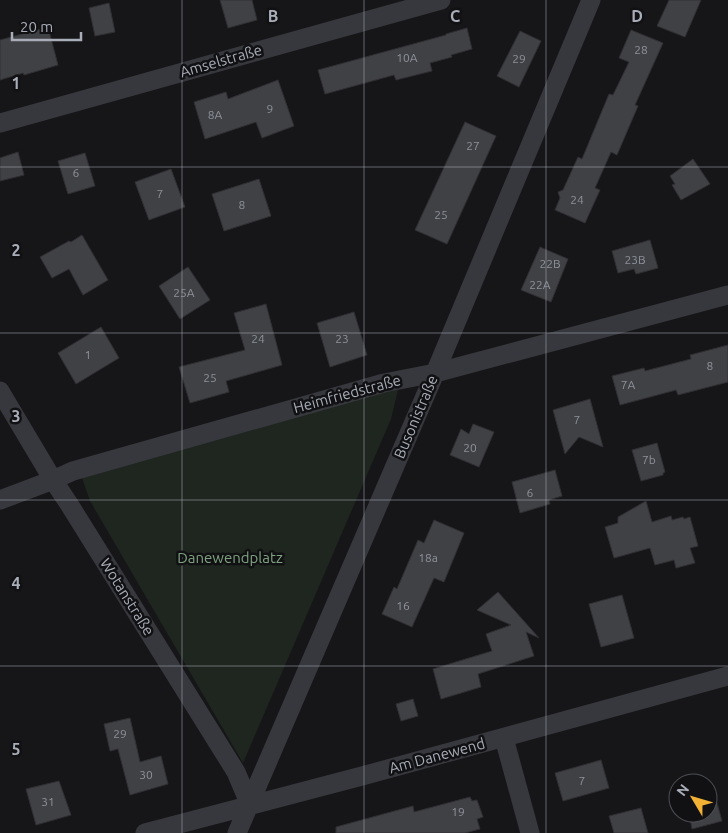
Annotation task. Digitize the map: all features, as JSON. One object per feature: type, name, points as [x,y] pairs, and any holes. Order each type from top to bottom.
[{"type":"street","name":"Amselstraße","points":[[0,123],[441,0]]},
{"type":"street","name":"Busonistraße","points":[[237,833],[435,374],[591,0]]},
{"type":"street","name":"Heimfriedstraße","points":[[0,500],[73,472],[384,383],[435,374],[728,295]]},
{"type":"street","name":"Wotanstraße","points":[[0,390],[236,772],[250,805]]},
{"type":"street","name":"Am Danewend","points":[[145,833],[372,774],[728,676]]},
{"type":"street","points":[[504,738],[530,833]]},
{"type":"green space","name":"Danewendplatz","points":[[399,386],[391,419],[243,763],[90,501],[82,478]]},
{"type":"building","points":[[220,0],[252,0],[257,20],[228,28]]},
{"type":"building","points":[[669,0],[701,0],[685,37],[657,26]]},
{"type":"building","points":[[109,3],[115,32],[95,36],[89,8]]},
{"type":"building","points":[[48,27],[58,65],[0,80],[0,40]]},
{"type":"building","points":[[467,28],[472,49],[430,63],[432,71],[396,80],[394,75],[325,94],[318,70]]},
{"type":"building","points":[[631,30],[663,43],[635,105],[638,106],[617,155],[611,152],[595,188],[600,190],[585,223],[555,210],[560,198],[558,192],[563,190],[578,157],[582,159],[609,94],[613,95],[629,62],[619,58]]},
{"type":"building","points":[[520,31],[541,41],[519,87],[497,76]]},
{"type":"building","points":[[278,80],[294,126],[262,138],[256,122],[205,139],[194,102],[226,92],[228,99]]},
{"type":"building","points":[[465,122],[496,136],[447,244],[415,230]]},
{"type":"building","points":[[18,152],[24,175],[0,181],[0,158]]},
{"type":"building","points":[[85,153],[95,186],[68,194],[58,161]]},
{"type":"building","points":[[693,159],[710,184],[681,200],[672,185],[675,184],[670,176]]},
{"type":"building","points":[[171,169],[185,207],[149,220],[135,182]]},
{"type":"building","points":[[259,179],[271,216],[224,231],[212,194]]},
{"type":"building","points":[[82,235],[108,280],[83,295],[69,269],[52,278],[40,257]]},
{"type":"building","points":[[650,240],[658,268],[636,274],[634,269],[618,273],[612,251]]},
{"type":"building","points":[[540,247],[568,259],[551,302],[521,290]]},
{"type":"building","points":[[188,267],[210,300],[180,319],[159,286]]},
{"type":"building","points":[[266,304],[282,365],[226,381],[229,392],[190,403],[179,367],[245,350],[234,313]]},
{"type":"building","points":[[354,312],[367,355],[330,367],[317,323]]},
{"type":"building","points":[[101,327],[119,358],[76,384],[58,353]]},
{"type":"building","points":[[728,345],[728,382],[678,395],[676,390],[620,405],[612,376],[644,368],[645,371],[691,359],[690,355]]},
{"type":"building","points":[[590,399],[603,447],[579,437],[565,454],[553,410]]},
{"type":"building","points":[[473,424],[494,432],[479,467],[450,455],[461,429],[469,434]]},
{"type":"building","points":[[657,443],[665,472],[663,475],[641,481],[632,450]]},
{"type":"building","points":[[555,470],[562,496],[549,500],[550,504],[520,513],[512,482]]},
{"type":"building","points":[[646,501],[652,522],[671,516],[672,520],[690,517],[698,546],[690,548],[695,563],[676,568],[674,560],[655,565],[650,548],[614,558],[605,527],[618,523],[618,517]]},
{"type":"building","points":[[434,520],[464,533],[444,582],[434,578],[412,627],[382,614],[394,587],[397,589],[418,540],[424,543]]},
{"type":"building","points":[[498,592],[539,638],[526,632],[534,656],[478,674],[481,687],[441,699],[433,669],[492,651],[486,634],[511,625],[477,610]]},
{"type":"building","points":[[622,595],[634,638],[601,647],[589,604]]},
{"type":"building","points":[[413,699],[418,716],[401,721],[396,704]]},
{"type":"building","points":[[130,718],[140,762],[161,756],[168,784],[130,795],[118,749],[110,751],[104,724]]},
{"type":"building","points":[[601,760],[609,788],[563,801],[555,773]]},
{"type":"building","points":[[59,781],[71,815],[36,825],[26,789]]},
{"type":"building","points":[[470,797],[472,801],[477,800],[483,817],[477,819],[480,829],[465,833],[336,833],[336,827],[413,806],[414,812]]},
{"type":"building","points":[[718,807],[722,821],[718,822]]},
{"type":"building","points":[[641,808],[648,833],[614,833],[609,816]]},
{"type":"building","points":[[691,823],[714,823],[692,829]]}]
